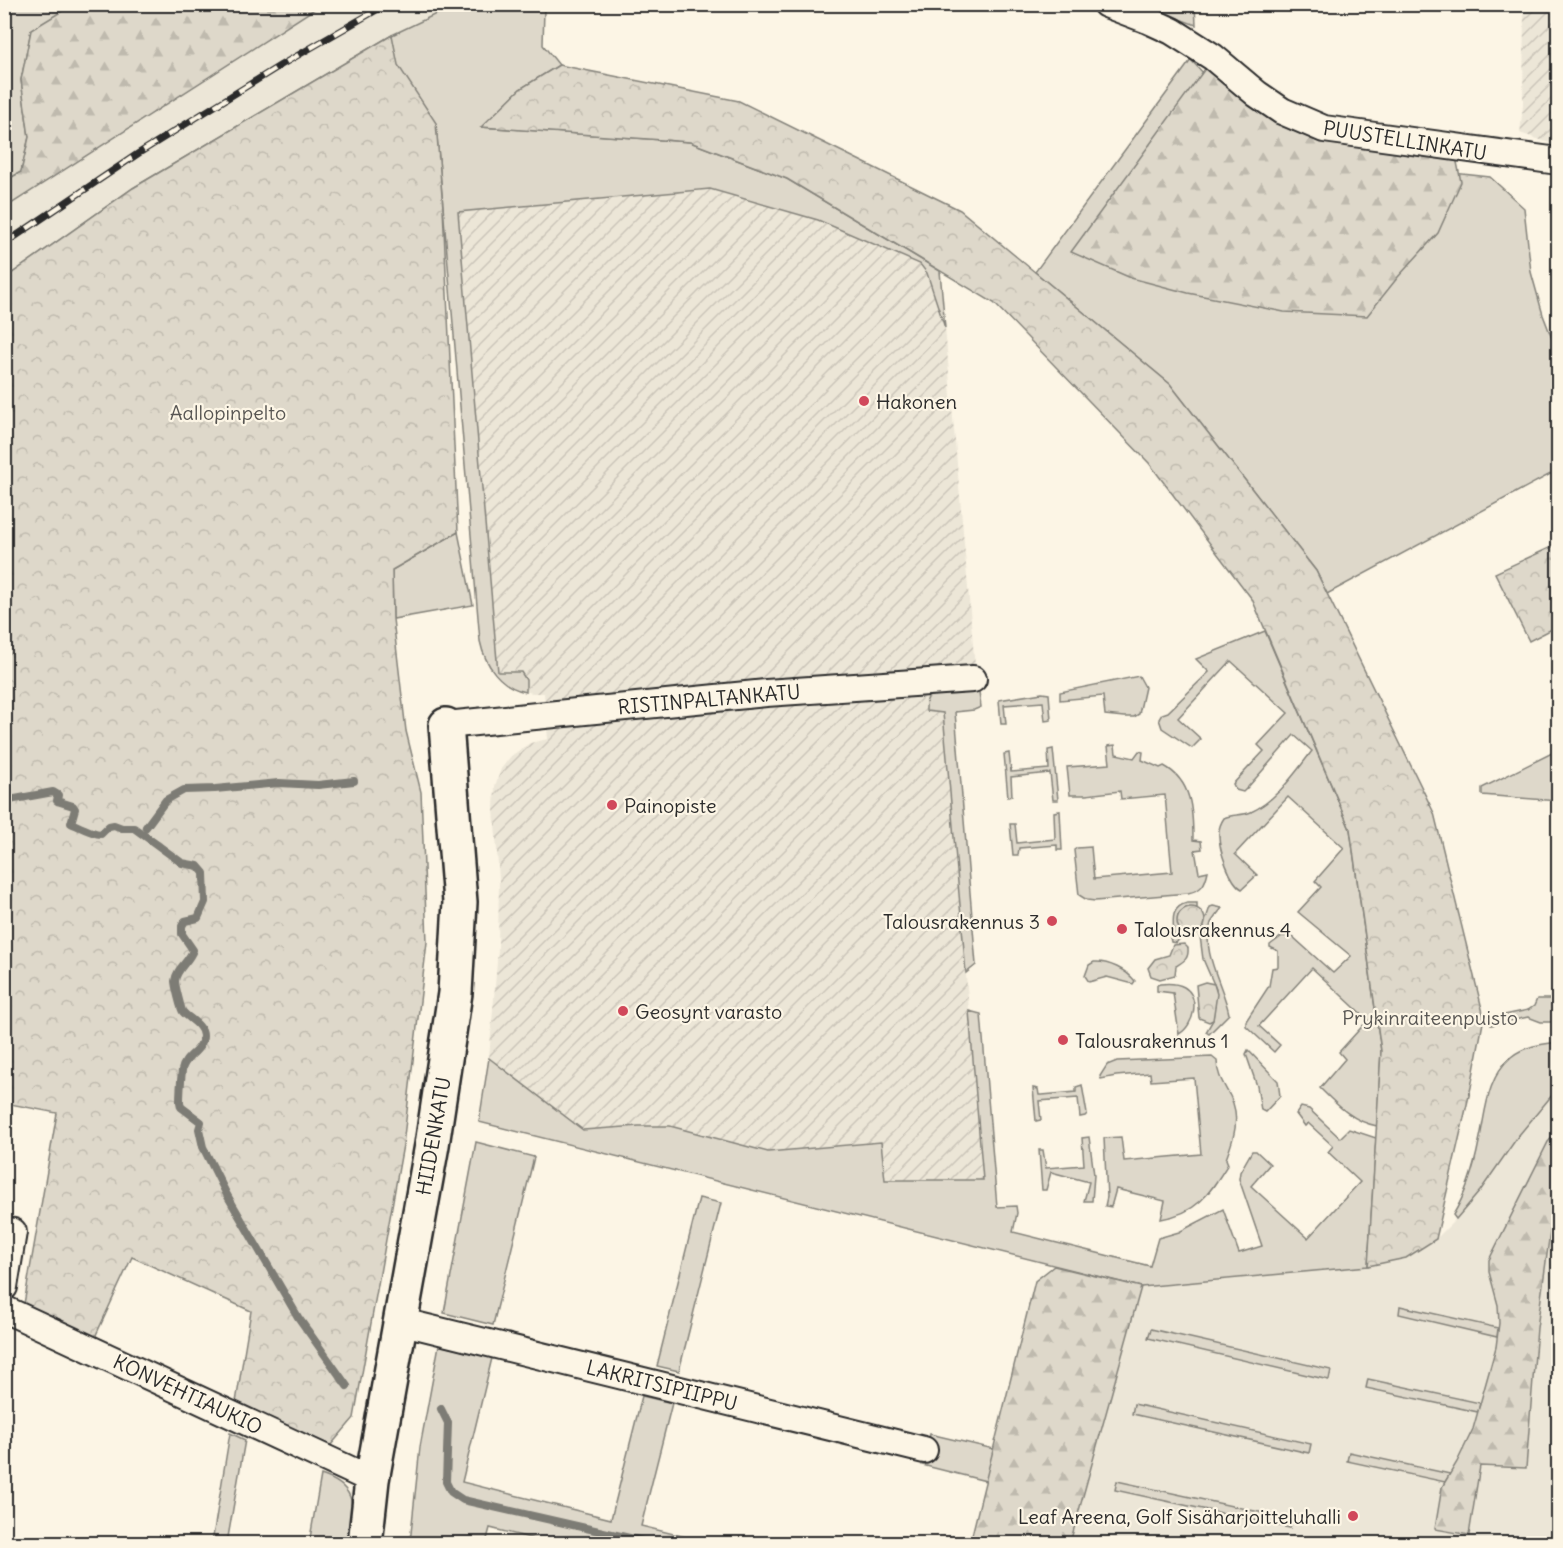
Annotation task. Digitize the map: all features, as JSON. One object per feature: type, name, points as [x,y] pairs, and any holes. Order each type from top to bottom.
[{"type":"street","name":"PUUSTELLINKATU","points":[[1106,4],[1172,31],[1213,57],[1257,94],[1282,111],[1324,129],[1558,161]]},
{"type":"street","name":"RISTINPALTANKATU","points":[[446,725],[766,693],[973,679]]},
{"type":"street","name":"HIIDENKATU","points":[[365,1544],[372,1480],[430,1157],[455,993],[460,902],[446,725]]},
{"type":"street","points":[[4,1230],[14,1232],[4,1287]]},
{"type":"street","name":"KONVEHTIAUKIO","points":[[4,1309],[372,1480]]},
{"type":"street","name":"LAKRITSIPIIPPU","points":[[399,1321],[924,1450]]},
{"type":"shaded area","points":[[321,5],[455,5],[392,35],[133,188],[5,279],[5,208]]},
{"type":"shaded area","points":[[1524,5],[1558,5],[1558,146],[1520,133],[1523,105]]},
{"type":"shaded area","points":[[787,179],[940,271],[980,702],[943,712],[990,1250],[479,1122],[489,1058],[498,950],[499,879],[494,809],[495,786],[501,769],[511,756],[530,743],[548,739],[544,693],[532,693],[511,687],[493,672],[482,651],[443,208]]},
{"type":"shaded area","points":[[1558,1088],[1558,1131],[1548,1142],[1489,1260],[1489,1272],[1498,1305],[1499,1323],[1496,1347],[1473,1429],[1442,1487],[1436,1529],[1469,1535],[1480,1466],[1526,1467],[1537,1328],[1553,1210],[1558,1192],[1558,1543],[1070,1544],[1141,1287],[1368,1266],[1406,1258],[1436,1239],[1456,1219],[1480,1191],[1519,1135]]},
{"type":"green space","points":[[5,5],[72,5],[31,31],[21,80],[29,137],[21,172],[5,181]]},
{"type":"green space","points":[[72,5],[319,6],[5,208],[5,181],[21,172],[29,137],[21,80],[31,30]]},
{"type":"green space","points":[[455,5],[546,5],[543,45],[559,65],[520,89],[482,127],[690,142],[787,179],[940,271],[945,328],[927,273],[920,264],[818,220],[710,189],[458,212],[498,672],[521,672],[526,680],[526,692],[509,685],[495,674],[482,650],[480,641],[436,124],[4,279],[133,188],[392,35]]},
{"type":"green space","points":[[1140,5],[1195,5],[1196,25]]},
{"type":"green space","name":"Aallopinpelto","points":[[392,35],[398,65],[436,123],[443,208],[458,532],[392,570],[393,619],[406,731],[421,792],[427,942],[403,1145],[354,1418],[330,1446],[236,1402],[251,1311],[132,1257],[95,1337],[24,1304],[57,1113],[5,1103],[4,279],[133,188]]},
{"type":"green space","points":[[1191,60],[1205,75],[1359,163],[1490,177],[1524,208],[1531,272],[1543,315],[1558,354],[1558,470],[1327,594],[1316,571],[1170,384],[1035,272]]},
{"type":"green space","name":"Prykinraiteenpuisto","points":[[559,65],[739,101],[960,210],[1170,384],[1316,571],[1434,813],[1484,1017],[1471,1087],[1436,1239],[1406,1258],[1368,1266],[1381,1051],[1350,829],[1252,599],[1149,463],[994,303],[787,179],[690,142],[481,127],[520,89]]},
{"type":"green space","points":[[1207,66],[1249,99],[1456,157],[1461,182],[1438,233],[1367,316],[1284,312],[1188,293],[1131,278],[1071,252]]},
{"type":"green space","points":[[458,532],[473,605],[393,619],[392,570]]},
{"type":"green space","points":[[1558,544],[1558,626],[1529,641],[1495,573]]},
{"type":"green space","points":[[1265,631],[1350,829],[1381,1051],[1377,1126],[1360,1121],[1320,1088],[1345,1059],[1339,1052],[1368,1020],[1312,968],[1259,1026],[1280,1045],[1274,1052],[1246,1026],[1246,1021],[1269,986],[1272,968],[1278,967],[1278,951],[1270,945],[1282,936],[1293,937],[1333,973],[1351,956],[1298,912],[1321,887],[1315,881],[1344,848],[1288,797],[1235,854],[1257,875],[1242,889],[1229,873],[1219,842],[1220,824],[1224,818],[1251,812],[1260,807],[1285,785],[1312,751],[1294,735],[1243,792],[1236,790],[1233,784],[1264,751],[1258,745],[1288,713],[1231,661],[1178,718],[1201,739],[1192,748],[1162,728],[1159,719],[1209,672],[1196,659]]},
{"type":"green space","points":[[1139,676],[1145,687],[1139,714],[1134,717],[1105,715],[1103,696],[1060,700],[1060,692]]},
{"type":"green space","points":[[976,688],[979,692],[981,707],[955,712],[976,965],[966,973],[943,713],[926,711],[926,703],[933,693]]},
{"type":"green space","points":[[1042,693],[1049,694],[1051,720],[1045,721],[1043,702],[1004,705],[1006,724],[1001,724],[999,700]]},
{"type":"green space","points":[[1115,745],[1116,754],[1134,758],[1139,751],[1143,752],[1142,760],[1160,768],[1164,766],[1173,772],[1185,788],[1191,808],[1193,840],[1201,841],[1202,849],[1195,850],[1199,873],[1208,871],[1204,883],[1197,890],[1188,893],[1095,901],[1087,900],[1079,895],[1074,850],[1077,848],[1091,847],[1094,879],[1172,872],[1165,795],[1121,799],[1120,791],[1070,795],[1067,767],[1110,764],[1108,746]]},
{"type":"green space","points":[[1053,749],[1058,800],[1053,800],[1050,773],[1011,777],[1012,796],[1008,797],[1004,754],[1009,753],[1011,772],[1049,769],[1048,750]]},
{"type":"green space","points":[[1558,750],[1558,801],[1482,795],[1482,788]]},
{"type":"green space","points":[[1060,811],[1062,850],[1057,850],[1057,845],[1019,848],[1018,855],[1013,855],[1010,824],[1015,824],[1017,843],[1055,839],[1054,812]]},
{"type":"green space","points":[[1187,903],[1197,903],[1197,908],[1189,908],[1180,912],[1178,924],[1182,936],[1176,943],[1171,942],[1170,937],[1174,936],[1175,911]]},
{"type":"green space","points":[[1191,907],[1201,911],[1205,921],[1201,931],[1191,935],[1181,931],[1177,921],[1181,911]]},
{"type":"green space","points":[[1210,907],[1222,908],[1211,923],[1208,946],[1229,1014],[1209,1034],[1206,1032],[1213,1020],[1216,989],[1203,959],[1200,936]]},
{"type":"green space","points":[[1184,944],[1188,948],[1188,955],[1176,966],[1175,975],[1160,979],[1151,976],[1148,968],[1155,959],[1169,955],[1173,945]]},
{"type":"green space","points":[[1094,962],[1117,967],[1135,981],[1133,984],[1107,977],[1089,982],[1085,976],[1089,965]]},
{"type":"green space","points":[[1205,982],[1214,984],[1217,994],[1213,1020],[1209,1022],[1199,1018],[1196,985]]},
{"type":"green space","points":[[1157,985],[1184,987],[1192,997],[1194,1011],[1192,1018],[1179,1034],[1173,993],[1157,991]]},
{"type":"green space","points":[[1537,999],[1558,999],[1558,1022],[1541,1022],[1528,1017],[1491,1025],[1490,1018],[1528,1010],[1534,1006]]},
{"type":"green space","points":[[969,1011],[981,1014],[997,1207],[1016,1206],[1013,1232],[1150,1266],[1158,1238],[1179,1232],[1223,1209],[1239,1253],[1262,1246],[1239,1179],[1240,1172],[1252,1151],[1256,1151],[1270,1164],[1251,1186],[1308,1238],[1360,1182],[1328,1152],[1333,1146],[1308,1123],[1305,1126],[1296,1114],[1301,1107],[1309,1109],[1340,1138],[1349,1129],[1376,1138],[1368,1266],[1141,1287],[479,1122],[489,1058],[583,1130],[670,1126],[768,1152],[881,1142],[885,1180],[983,1180]]},
{"type":"green space","points":[[1558,1042],[1558,1088],[1519,1135],[1480,1191],[1456,1219],[1453,1215],[1466,1189],[1472,1170],[1488,1097],[1496,1075],[1511,1057],[1522,1050]]},
{"type":"green space","points":[[1248,1050],[1278,1081],[1280,1096],[1265,1112],[1261,1110],[1257,1086],[1246,1054]]},
{"type":"green space","points":[[1212,1057],[1217,1061],[1219,1075],[1233,1104],[1236,1120],[1226,1159],[1228,1164],[1215,1184],[1193,1207],[1161,1219],[1165,1201],[1116,1189],[1111,1207],[1105,1206],[1107,1197],[1104,1138],[1121,1137],[1124,1161],[1201,1154],[1194,1078],[1151,1081],[1150,1073],[1101,1079],[1100,1076],[1107,1065],[1117,1061]]},
{"type":"green space","points":[[1082,1085],[1087,1114],[1085,1116],[1080,1117],[1078,1098],[1039,1101],[1041,1120],[1036,1121],[1033,1088],[1038,1089],[1039,1095],[1042,1095],[1076,1092],[1076,1087]]},
{"type":"green space","points":[[1558,1131],[1558,1192],[1553,1210],[1537,1328],[1526,1468],[1480,1466],[1469,1535],[1435,1529],[1442,1487],[1473,1429],[1496,1347],[1499,1323],[1498,1305],[1489,1272],[1489,1260],[1548,1142]]},
{"type":"green space","points":[[1089,1137],[1094,1175],[1092,1201],[1084,1201],[1089,1182],[1051,1172],[1046,1190],[1042,1190],[1039,1150],[1043,1150],[1046,1168],[1084,1165],[1082,1138]]},
{"type":"green space","points":[[476,1142],[534,1157],[493,1325],[444,1313]]},
{"type":"green space","points":[[699,1198],[721,1203],[679,1371],[657,1366]]},
{"type":"green space","points":[[1054,1266],[1141,1287],[1070,1543],[970,1543],[1035,1281]]},
{"type":"green space","points":[[1400,1306],[1498,1328],[1497,1337],[1399,1314]]},
{"type":"green space","points":[[1151,1329],[1331,1370],[1329,1380],[1148,1338]]},
{"type":"green space","points":[[439,1345],[492,1358],[462,1482],[611,1519],[642,1396],[672,1403],[641,1526],[710,1543],[550,1543],[490,1528],[486,1543],[410,1543],[420,1447]]},
{"type":"green space","points":[[1368,1379],[1480,1403],[1478,1412],[1366,1388]]},
{"type":"green space","points":[[1134,1404],[1311,1444],[1309,1453],[1132,1414]]},
{"type":"green space","points":[[230,1433],[245,1440],[227,1543],[212,1543]]},
{"type":"green space","points":[[930,1434],[994,1449],[986,1481],[922,1465]]},
{"type":"green space","points":[[1349,1452],[1450,1474],[1445,1482],[1347,1461]]},
{"type":"green space","points":[[321,1475],[343,1486],[348,1493],[352,1510],[350,1543],[309,1544]]},
{"type":"green space","points":[[1117,1481],[1292,1519],[1290,1528],[1115,1490]]},
{"type":"waterway","points":[[146,827],[166,800],[184,790],[279,783],[318,785],[354,781]]},
{"type":"waterway","points":[[4,801],[53,792],[58,795],[57,801],[73,806],[75,809],[71,823],[101,834],[109,826],[114,825],[134,828],[182,863],[198,866],[204,873],[205,902],[198,918],[185,921],[182,926],[182,934],[193,950],[175,981],[182,1010],[198,1025],[203,1036],[200,1046],[183,1065],[180,1090],[181,1107],[201,1122],[199,1129],[203,1147],[227,1195],[298,1317],[347,1386]]},
{"type":"waterway","points":[[441,1409],[448,1423],[446,1482],[451,1492],[463,1500],[656,1544]]},
{"type":"railway","points":[[4,244],[139,153],[281,65],[387,4]]},
{"type":"place","name":"Hakonen","points":[[864,401]]},
{"type":"place","name":"Painopiste","points":[[612,805]]},
{"type":"place","name":"Talousrakennus 3","points":[[1052,921]]},
{"type":"place","name":"Talousrakennus 4","points":[[1122,929]]},
{"type":"place","name":"Geosynt varasto","points":[[623,1011]]},
{"type":"place","name":"Talousrakennus 1","points":[[1063,1040]]},
{"type":"place","name":"Leaf Areena, Golf Sisäharjoitteluhalli","points":[[1353,1516]]}]
